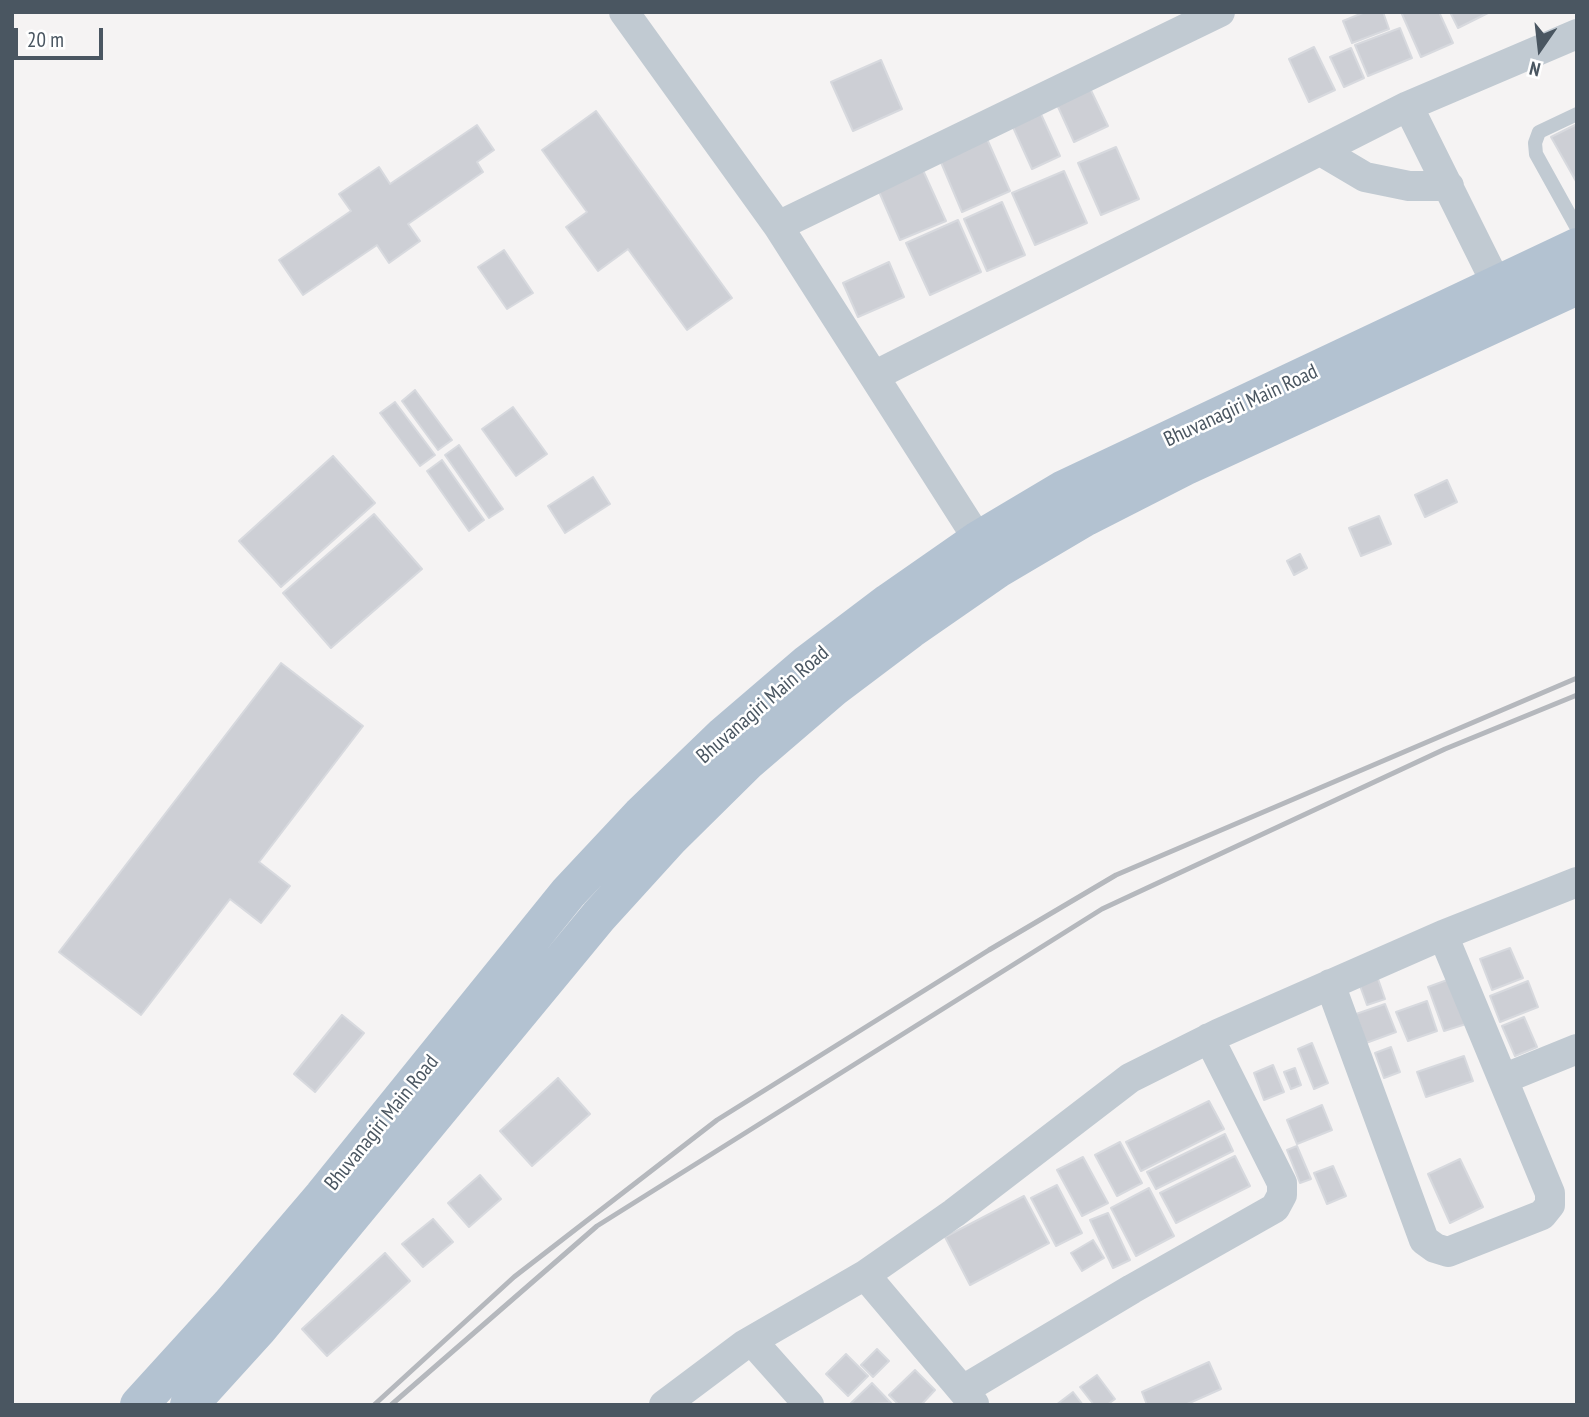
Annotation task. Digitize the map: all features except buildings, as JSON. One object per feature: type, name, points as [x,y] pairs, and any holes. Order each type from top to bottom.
[{"type":"main road","name":"Bhuvanagiri Main Road","points":[[189,1405],[334,1238],[599,916],[670,838],[748,761],[833,688],[911,630],[988,554],[1062,490],[1577,247]]},
{"type":"main road","name":"Bhuvanagiri Main Road","points":[[139,1405],[230,1305],[323,1196],[568,893],[641,814],[723,736],[807,664],[889,602],[988,554],[1086,517],[1184,467],[1577,286]]},
{"type":"street","points":[[624,12],[778,226],[988,554]]},
{"type":"street","points":[[778,226],[1220,12]]},
{"type":"street","points":[[873,376],[1408,106],[1577,34]]},
{"type":"street","points":[[1408,106],[1497,285]]},
{"type":"street","points":[[1321,151],[1365,177],[1409,186],[1449,186]]},
{"type":"street","points":[[664,1405],[752,1341],[865,1275],[954,1213],[1129,1078],[1209,1038],[1330,984],[1443,935],[1577,882]]},
{"type":"street","points":[[1330,984],[1424,1240],[1435,1248],[1448,1252],[1542,1214],[1550,1205],[1550,1193],[1443,935]]},
{"type":"street","points":[[865,1275],[969,1397],[1143,1283],[1275,1208],[1282,1195],[1282,1183],[1209,1038]]},
{"type":"street","points":[[1503,1079],[1577,1049]]},
{"type":"street","points":[[752,1341],[808,1405]]},
{"type":"lane","points":[[1577,114],[1539,132],[1535,143],[1536,154],[1577,228]]},
{"type":"railway","points":[[374,1405],[514,1277],[717,1120],[989,950],[1116,875],[1577,678]]},
{"type":"railway","points":[[391,1405],[597,1226],[1102,909],[1445,749],[1577,695]]}]
